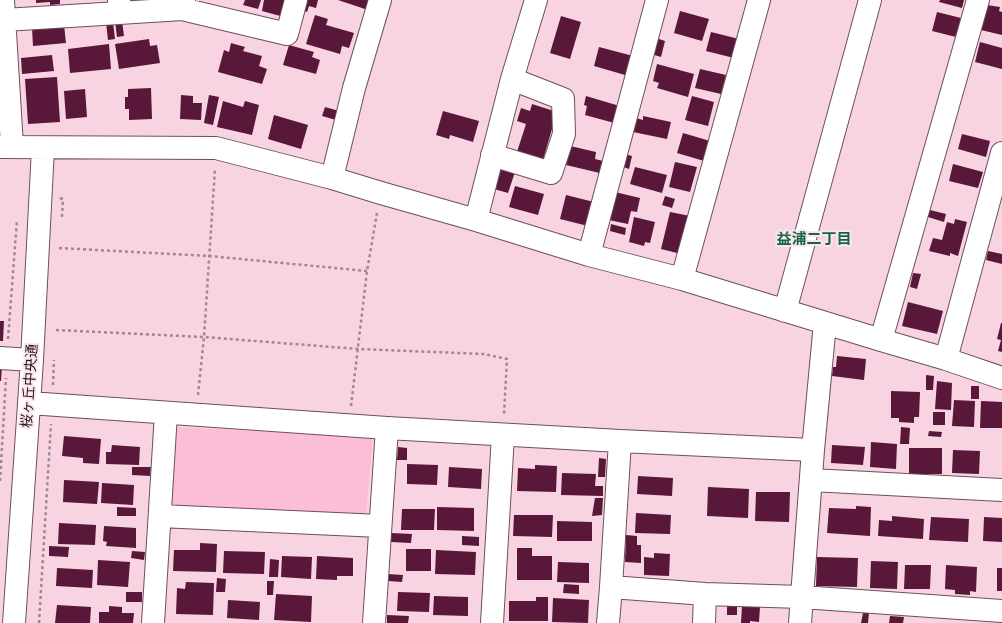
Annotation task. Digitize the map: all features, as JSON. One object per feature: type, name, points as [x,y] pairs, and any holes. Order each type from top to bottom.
[{"type":"street","points":[[296,0],[287,34],[183,4],[4,10],[6,147],[216,148],[332,178],[589,255],[682,279],[946,359],[1002,378]]},
{"type":"street","points":[[332,178],[354,88],[380,0]]},
{"type":"street","points":[[476,220],[512,79],[536,0]]},
{"type":"street","points":[[589,255],[657,0]]},
{"type":"street","points":[[682,279],[759,0]]},
{"type":"street","points":[[785,311],[870,0]]},
{"type":"street","points":[[881,340],[978,0]]},
{"type":"street","points":[[492,155],[551,173],[564,134],[563,99],[512,79]]},
{"type":"street","name":"桜ヶ丘中央通","points":[[14,623],[32,360],[43,148]]},
{"type":"street","points":[[946,359],[1002,154]]},
{"type":"street","points":[[800,623],[813,450],[825,323]]},
{"type":"street","points":[[4,358],[32,360]]},
{"type":"street","points":[[29,403],[502,435],[813,450]]},
{"type":"street","points":[[153,623],[166,413]]},
{"type":"street","points":[[374,623],[387,428]]},
{"type":"street","points":[[492,623],[502,435]]},
{"type":"street","points":[[608,623],[620,441]]},
{"type":"street","points":[[811,480],[1002,490]]},
{"type":"street","points":[[160,516],[380,526]]},
{"type":"street","points":[[611,587],[705,594],[802,597],[917,614],[1002,611]]},
{"type":"street","points":[[704,623],[705,594]]},
{"type":"path","points":[[196,414],[204,337],[216,148]]},
{"type":"path","points":[[349,425],[367,271],[381,193]]},
{"type":"path","points":[[0,481],[4,358],[17,218]]},
{"type":"path","points":[[59,248],[209,256],[367,271]]},
{"type":"path","points":[[56,330],[204,337],[358,349],[484,354],[507,359],[502,435]]},
{"type":"shaded area","points":[[175,427],[373,437],[366,515],[171,505]]},
{"type":"building","points":[[36,0],[60,0],[60,4],[50,5],[50,2],[36,3]]},
{"type":"building","points":[[245,0],[261,0],[258,9],[243,5]]},
{"type":"building","points":[[264,0],[289,0],[284,17],[262,11]]},
{"type":"building","points":[[303,0],[318,0],[316,8],[309,6],[307,12],[300,10]]},
{"type":"building","points":[[338,0],[371,0],[368,10]]},
{"type":"building","points":[[940,0],[964,0],[962,8],[939,2]]},
{"type":"building","points":[[987,5],[1000,7],[999,11],[1002,12],[1002,35],[981,30]]},
{"type":"building","points":[[680,11],[709,19],[702,41],[674,33]]},
{"type":"building","points":[[937,12],[961,18],[956,37],[932,31]]},
{"type":"building","points":[[315,15],[328,19],[326,25],[354,33],[349,48],[342,46],[340,54],[306,44]]},
{"type":"building","points":[[561,16],[581,22],[570,59],[550,53]]},
{"type":"building","points":[[115,21],[122,21],[124,36],[117,37]]},
{"type":"building","points":[[106,22],[113,22],[115,39],[108,40]]},
{"type":"building","points":[[64,25],[66,43],[33,46],[32,28]]},
{"type":"building","points":[[711,32],[739,39],[734,58],[706,51]]},
{"type":"building","points":[[656,38],[665,41],[661,57],[651,54]]},
{"type":"building","points":[[149,39],[150,46],[157,45],[160,63],[119,69],[115,44]]},
{"type":"building","points":[[980,42],[1002,48],[1002,69],[975,62]]},
{"type":"building","points":[[231,43],[245,47],[243,51],[262,56],[259,66],[267,69],[262,84],[218,72],[224,50],[229,52]]},
{"type":"building","points":[[109,44],[111,69],[70,73],[68,49]]},
{"type":"building","points":[[289,45],[314,52],[312,57],[320,60],[316,74],[283,65]]},
{"type":"building","points":[[599,47],[637,57],[632,77],[594,66]]},
{"type":"building","points":[[52,55],[54,71],[22,74],[21,58]]},
{"type":"building","points":[[657,64],[694,74],[688,97],[657,88],[659,83],[653,81]]},
{"type":"building","points":[[700,69],[726,75],[721,94],[695,88]]},
{"type":"building","points":[[57,77],[60,122],[28,124],[25,79]]},
{"type":"building","points":[[151,88],[152,119],[129,120],[129,109],[125,109],[125,97],[128,97],[128,89]]},
{"type":"building","points":[[85,89],[87,117],[66,119],[64,91]]},
{"type":"building","points":[[181,95],[193,96],[193,103],[202,103],[201,120],[180,119]]},
{"type":"building","points":[[209,95],[219,97],[213,125],[204,123]]},
{"type":"building","points":[[586,96],[623,107],[618,124],[585,115],[587,106],[584,105]]},
{"type":"building","points":[[692,96],[714,102],[708,126],[685,120]]},
{"type":"building","points":[[223,101],[243,107],[245,101],[259,105],[252,135],[217,127]]},
{"type":"building","points":[[532,104],[557,112],[542,163],[516,155],[526,124],[517,121],[521,108],[530,111]]},
{"type":"building","points":[[325,107],[339,111],[336,120],[322,116]]},
{"type":"building","points":[[443,111],[479,121],[473,142],[450,135],[449,139],[436,135]]},
{"type":"building","points":[[274,115],[308,125],[301,149],[268,139]]},
{"type":"building","points":[[643,116],[671,122],[667,139],[633,132],[636,118],[643,120]]},
{"type":"building","points":[[683,133],[710,141],[704,161],[677,153]]},
{"type":"building","points":[[962,134],[990,141],[986,157],[958,149]]},
{"type":"building","points":[[570,146],[596,152],[595,159],[607,162],[604,174],[566,165]]},
{"type":"building","points":[[624,154],[632,156],[629,169],[621,166]]},
{"type":"building","points":[[675,162],[697,167],[690,192],[669,187]]},
{"type":"building","points":[[953,164],[983,172],[978,188],[949,181]]},
{"type":"building","points":[[635,167],[667,175],[662,193],[630,184]]},
{"type":"building","points":[[500,168],[515,172],[508,193],[494,189]]},
{"type":"building","points":[[515,186],[544,194],[538,215],[509,207]]},
{"type":"building","points":[[615,192],[640,198],[637,212],[631,211],[628,224],[609,220]]},
{"type":"building","points":[[566,195],[594,202],[588,226],[560,219]]},
{"type":"building","points":[[665,196],[675,199],[672,208],[662,205]]},
{"type":"building","points":[[930,210],[946,214],[944,222],[928,217]]},
{"type":"building","points":[[670,212],[690,216],[681,254],[661,249]]},
{"type":"building","points":[[634,217],[655,222],[650,243],[645,242],[644,246],[629,242]]},
{"type":"building","points":[[955,219],[967,222],[958,256],[950,253],[950,256],[929,251],[933,238],[942,240],[947,222],[954,224]]},
{"type":"building","points":[[611,224],[626,228],[625,235],[610,231]]},
{"type":"building","points":[[988,251],[1002,254],[1002,264],[986,260]]},
{"type":"building","points":[[913,273],[921,274],[917,289],[910,287]]},
{"type":"building","points":[[908,302],[943,311],[937,334],[902,326]]},
{"type":"building","points":[[0,321],[4,321],[3,341],[0,341]]},
{"type":"building","points":[[1001,323],[1002,352],[998,351],[1001,340],[997,339]]},
{"type":"building","points":[[837,356],[866,359],[864,380],[832,376],[833,367],[836,367]]},
{"type":"building","points":[[0,366],[2,366],[1,381],[0,381]]},
{"type":"building","points":[[926,375],[934,376],[933,390],[926,390]]},
{"type":"building","points":[[937,381],[952,383],[951,410],[935,409]]},
{"type":"building","points":[[971,386],[979,386],[979,399],[971,399]]},
{"type":"building","points":[[891,391],[920,392],[919,417],[914,417],[914,423],[899,422],[899,418],[891,418]]},
{"type":"building","points":[[954,400],[975,401],[974,427],[952,426]]},
{"type":"building","points":[[981,401],[1002,402],[1002,428],[980,428]]},
{"type":"building","points":[[933,412],[945,412],[945,425],[933,425]]},
{"type":"building","points":[[901,427],[910,428],[909,444],[900,444]]},
{"type":"building","points":[[929,431],[942,432],[941,437],[928,436]]},
{"type":"building","points":[[64,436],[101,439],[99,464],[83,463],[83,458],[62,456]]},
{"type":"building","points":[[871,442],[897,444],[896,469],[870,467]]},
{"type":"building","points":[[112,445],[140,447],[139,465],[106,464],[106,452],[111,452]]},
{"type":"building","points":[[832,445],[865,447],[863,465],[831,463]]},
{"type":"building","points":[[398,447],[407,448],[407,460],[397,460]]},
{"type":"building","points":[[909,448],[942,448],[942,474],[909,474]]},
{"type":"building","points":[[953,450],[980,451],[979,474],[952,473]]},
{"type":"building","points":[[599,458],[606,459],[605,477],[598,477]]},
{"type":"building","points":[[407,464],[438,465],[437,485],[407,484]]},
{"type":"building","points":[[535,465],[557,466],[556,492],[517,491],[518,468],[535,469]]},
{"type":"building","points":[[132,467],[151,467],[150,476],[132,475]]},
{"type":"building","points":[[449,467],[482,469],[481,489],[448,487]]},
{"type":"building","points":[[562,473],[596,474],[595,486],[603,486],[603,496],[561,495]]},
{"type":"building","points":[[638,476],[673,478],[672,496],[637,494]]},
{"type":"building","points":[[64,480],[99,482],[97,504],[63,502]]},
{"type":"building","points":[[102,483],[134,485],[133,505],[101,503]]},
{"type":"building","points":[[708,487],[749,489],[748,518],[707,516]]},
{"type":"building","points":[[756,492],[790,492],[789,522],[755,521]]},
{"type":"building","points":[[595,498],[603,498],[602,515],[592,516]]},
{"type":"building","points":[[856,506],[871,507],[870,536],[827,533],[829,508],[856,509]]},
{"type":"building","points":[[117,507],[136,508],[136,516],[117,516]]},
{"type":"building","points":[[437,507],[474,508],[474,531],[437,530]]},
{"type":"building","points":[[402,509],[435,509],[434,530],[401,530]]},
{"type":"building","points":[[636,513],[671,515],[670,534],[635,533]]},
{"type":"building","points":[[514,515],[553,515],[552,537],[513,536]]},
{"type":"building","points":[[892,516],[924,519],[923,539],[878,536],[879,520],[892,521]]},
{"type":"building","points":[[931,517],[969,519],[968,542],[929,540]]},
{"type":"building","points":[[984,517],[1002,518],[1002,542],[983,541]]},
{"type":"building","points":[[557,521],[592,522],[592,541],[557,541]]},
{"type":"building","points":[[59,523],[96,525],[95,545],[58,544]]},
{"type":"building","points":[[104,526],[136,528],[136,548],[106,546],[107,542],[103,541]]},
{"type":"building","points":[[391,533],[412,534],[411,543],[391,542]]},
{"type":"building","points":[[626,535],[637,536],[637,545],[641,545],[641,563],[625,562]]},
{"type":"building","points":[[462,536],[479,537],[479,546],[462,545]]},
{"type":"building","points":[[200,543],[217,544],[216,572],[173,571],[174,550],[200,550]]},
{"type":"building","points":[[49,546],[69,547],[68,557],[49,556]]},
{"type":"building","points":[[517,548],[532,548],[532,556],[552,556],[552,580],[517,580]]},
{"type":"building","points":[[406,549],[431,549],[431,571],[406,571]]},
{"type":"building","points":[[436,550],[476,552],[475,575],[435,574]]},
{"type":"building","points":[[132,551],[145,552],[144,560],[131,558]]},
{"type":"building","points":[[224,551],[265,552],[264,574],[223,573]]},
{"type":"building","points":[[654,553],[670,554],[669,576],[644,575],[644,557],[654,558]]},
{"type":"building","points":[[282,556],[312,557],[311,579],[281,577]]},
{"type":"building","points":[[317,556],[353,558],[353,576],[337,576],[337,580],[316,579]]},
{"type":"building","points":[[817,557],[858,558],[857,587],[816,586]]},
{"type":"building","points":[[270,559],[279,560],[278,577],[269,577]]},
{"type":"building","points":[[98,560],[130,562],[128,587],[97,585]]},
{"type":"building","points":[[871,561],[898,562],[897,589],[870,588]]},
{"type":"building","points":[[558,562],[589,563],[589,583],[557,582]]},
{"type":"building","points":[[905,565],[931,565],[930,589],[904,589]]},
{"type":"building","points":[[946,565],[977,567],[976,592],[970,591],[970,595],[955,594],[955,590],[945,589]]},
{"type":"building","points":[[57,568],[93,570],[92,588],[56,586]]},
{"type":"building","points":[[997,568],[1002,568],[1002,591],[997,591]]},
{"type":"building","points":[[388,574],[403,575],[402,582],[388,581]]},
{"type":"building","points":[[217,578],[226,579],[225,592],[216,592]]},
{"type":"building","points":[[267,581],[274,581],[273,595],[267,595]]},
{"type":"building","points":[[186,582],[214,583],[213,615],[176,614],[177,588],[185,589]]},
{"type":"building","points":[[564,584],[579,585],[579,594],[563,593]]},
{"type":"building","points":[[126,592],[142,592],[142,602],[126,602]]},
{"type":"building","points":[[398,592],[430,593],[429,612],[397,611]]},
{"type":"building","points":[[276,594],[312,596],[311,622],[274,620]]},
{"type":"building","points":[[434,596],[468,597],[468,616],[433,615]]},
{"type":"building","points":[[536,597],[548,597],[548,621],[509,621],[509,601],[536,601]]},
{"type":"building","points":[[553,598],[589,600],[588,623],[552,622]]},
{"type":"building","points":[[228,600],[260,602],[259,620],[227,618]]},
{"type":"building","points":[[57,605],[91,607],[90,623],[55,623]]},
{"type":"building","points":[[727,605],[737,605],[737,615],[727,615]]},
{"type":"building","points":[[109,606],[122,607],[122,613],[134,613],[133,623],[99,623],[99,612],[109,612]]},
{"type":"building","points":[[742,606],[760,607],[759,622],[750,621],[750,623],[741,623]]},
{"type":"building","points":[[863,613],[869,613],[868,623],[861,623]]},
{"type":"building","points":[[387,615],[409,616],[408,623],[387,623]]},
{"type":"building","points":[[890,616],[904,617],[903,623],[889,623]]},
{"type":"district","name":"益浦二丁目","points":[[814,240]]}]
